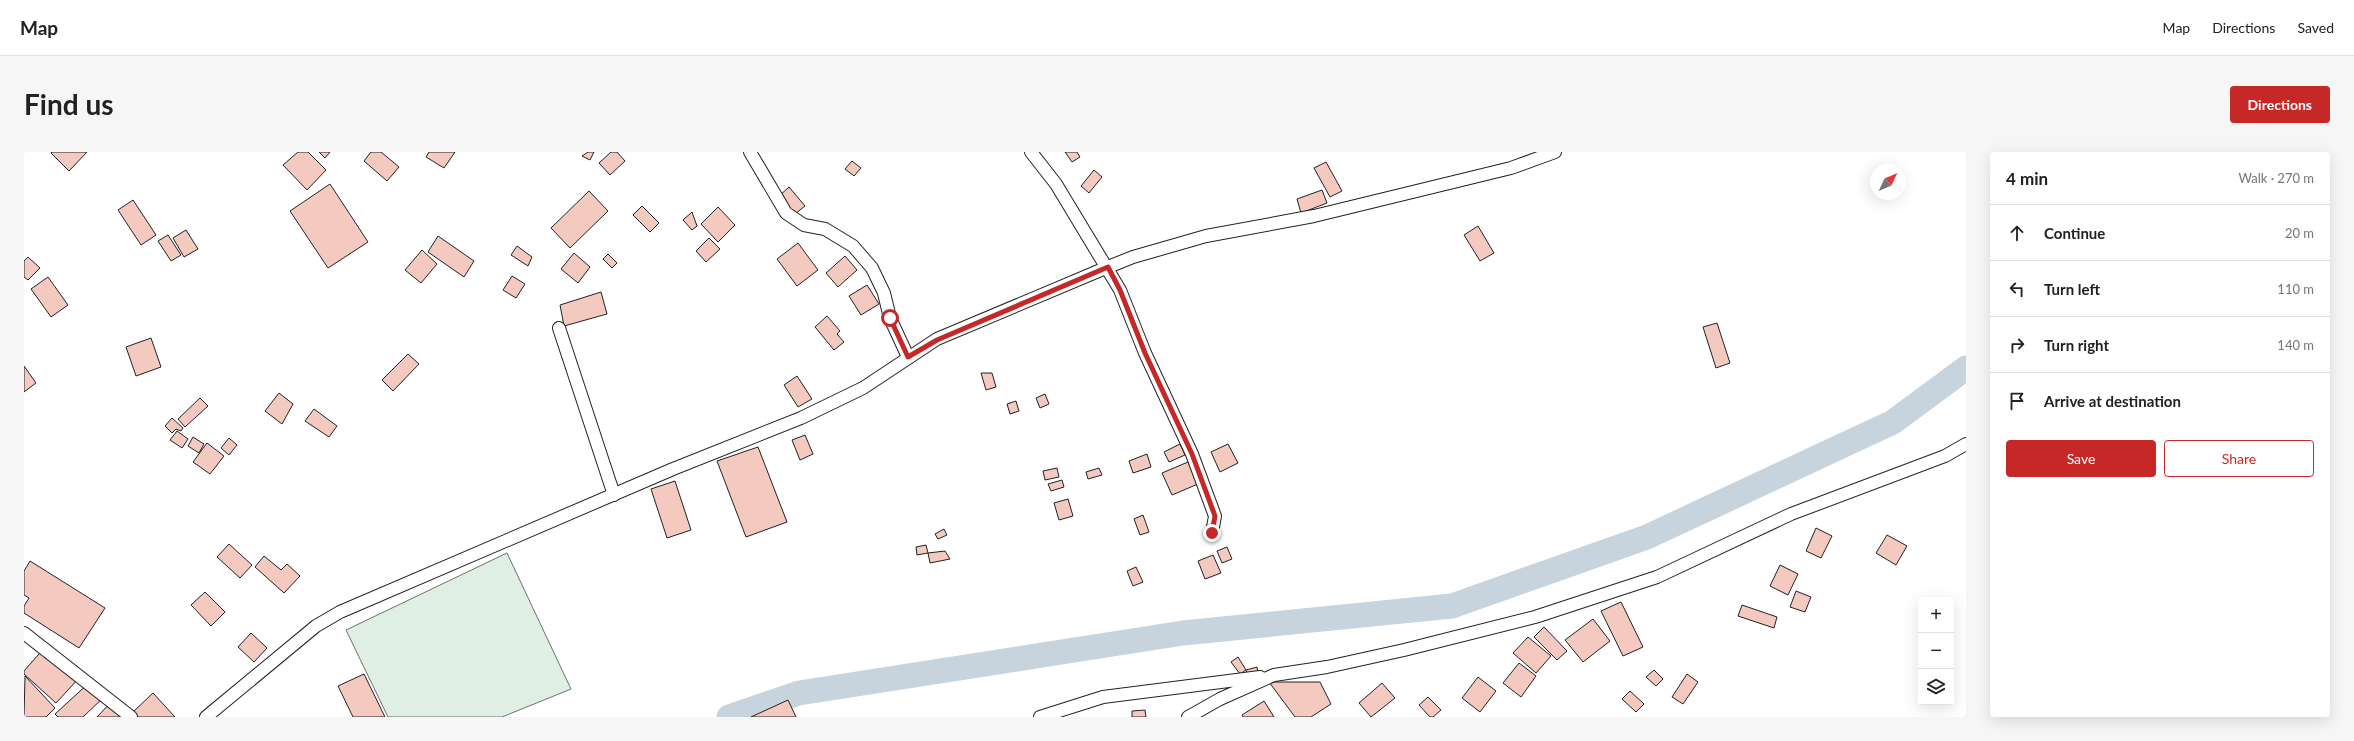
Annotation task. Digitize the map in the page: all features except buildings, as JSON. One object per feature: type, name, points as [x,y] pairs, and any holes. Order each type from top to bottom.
[{"type":"street","points":[[750,152],[786,213],[804,225],[825,229],[853,246],[872,268],[884,293],[890,318],[908,357]]},
{"type":"street","points":[[1031,152],[1056,184],[1108,267],[1120,290],[1145,353],[1192,454],[1215,516],[1212,533]]},
{"type":"street","points":[[206,717],[316,626],[340,612],[673,469],[801,418],[863,388],[908,357],[937,340],[1108,267],[1133,257],[1206,236],[1322,214],[1511,168],[1555,152]]},
{"type":"street","points":[[559,328],[614,495]]},
{"type":"street","points":[[1040,717],[1103,697],[1327,667],[1404,650],[1520,620],[1657,577],[1791,514],[1945,456],[1966,444]]},
{"type":"street","points":[[24,634],[131,717]]},
{"type":"street","points":[[1188,717],[1220,699],[1274,675]]},
{"type":"green space","points":[[507,553],[571,689],[502,717],[388,717],[346,630]]},
{"type":"waterway","points":[[729,717],[799,693],[1183,633],[1452,606],[1647,537],[1893,422],[1966,368]]},
{"type":"route","points":[[890,318],[908,357],[937,340],[1108,267],[1120,290],[1145,353],[1192,454],[1215,516],[1212,533]]}]
